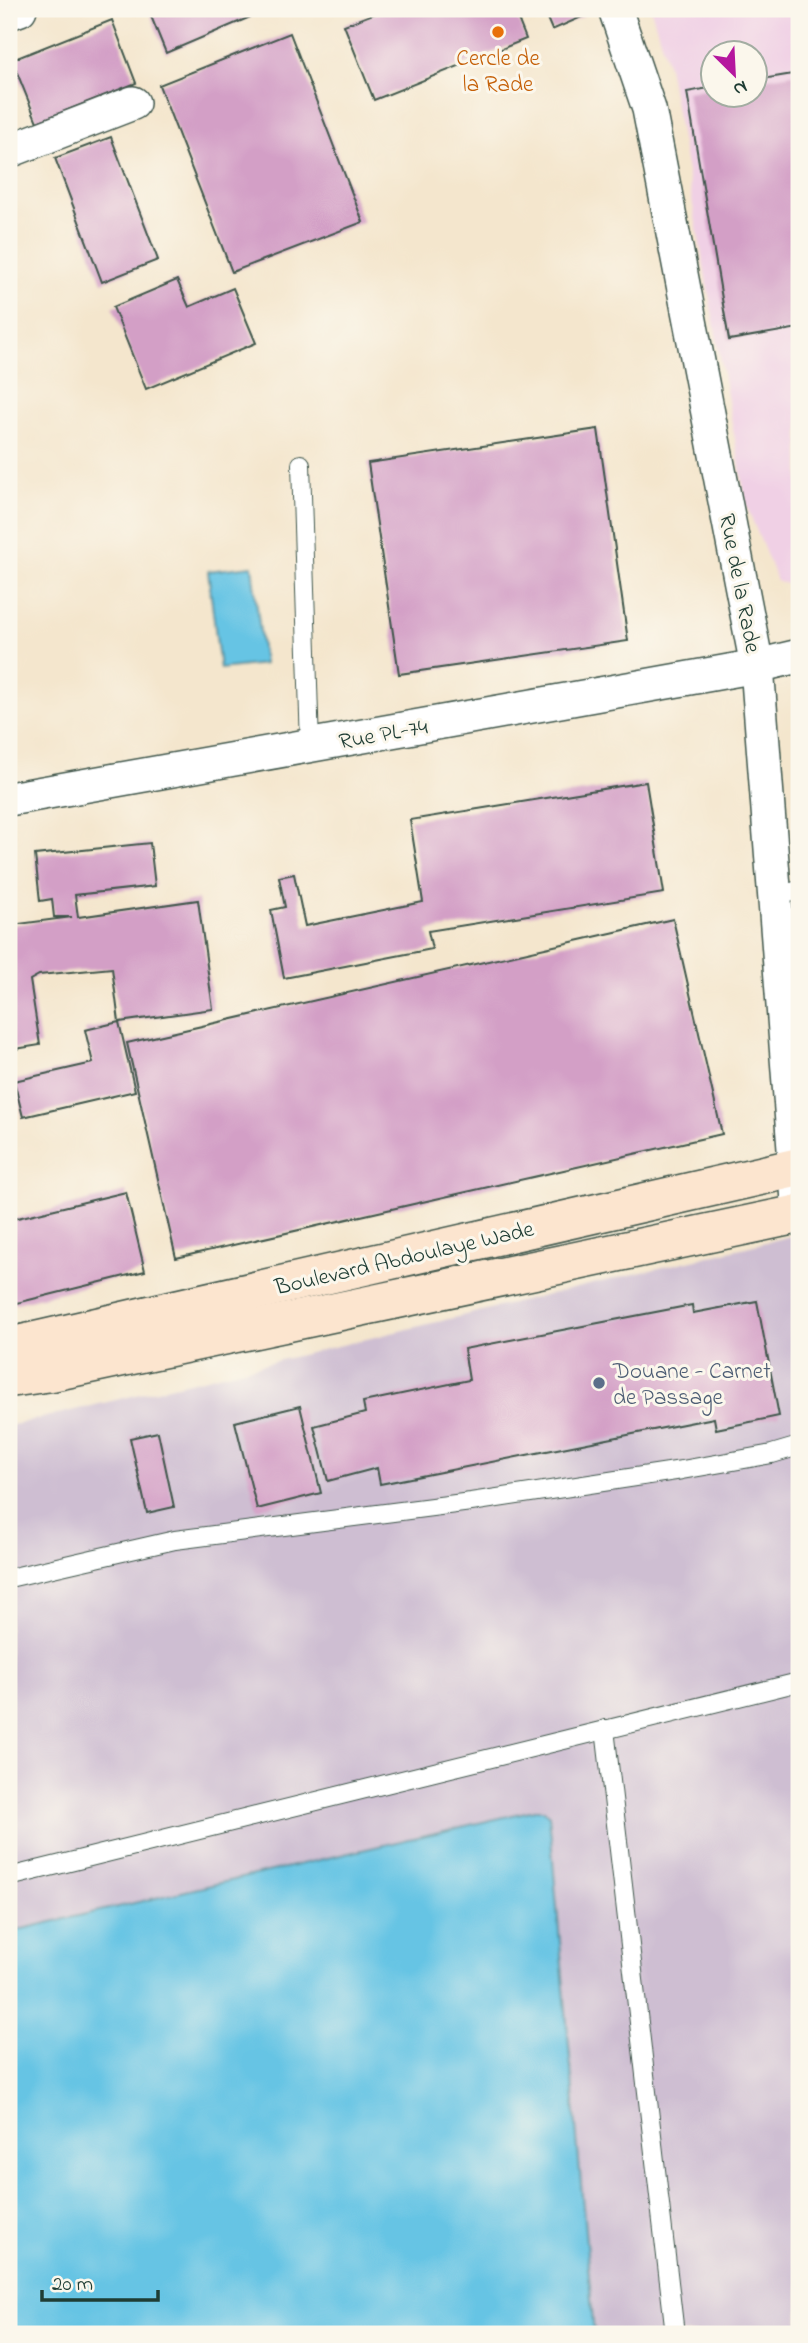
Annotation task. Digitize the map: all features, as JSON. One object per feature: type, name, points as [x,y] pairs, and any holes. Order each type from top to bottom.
[{"type":"street","points":[[9,13],[20,9]]},
{"type":"street","name":"Rue de la Rade","points":[[615,9],[649,109],[758,666],[787,894],[799,1214]]},
{"type":"street","points":[[9,151],[133,103]]},
{"type":"street","name":"Rue PL-74","points":[[9,799],[758,666],[799,656]]},
{"type":"street","name":"Boulevard Abdoulaye Wade","points":[[9,1347],[797,1168]]},
{"type":"street","name":"Boulevard Abdoulaye Wade","points":[[9,1378],[66,1369],[799,1214]]},
{"type":"lane","points":[[301,464],[310,746]]},
{"type":"lane","points":[[799,1214],[799,1220]]},
{"type":"lane","points":[[9,1578],[175,1540],[471,1502],[682,1471],[772,1454],[799,1446]]},
{"type":"lane","points":[[9,1877],[799,1682]]},
{"type":"lane","points":[[605,1729],[675,2334]]},
{"type":"shaded area","points":[[651,9],[799,9],[799,588],[777,581],[747,507],[668,66]]},
{"type":"shaded area","points":[[799,1234],[799,2334],[9,2334],[9,1426]]},
{"type":"water","points":[[252,566],[264,664],[220,669],[208,571]]},
{"type":"water","points":[[534,1810],[544,1810],[549,1815],[594,2334],[9,2334],[9,1932]]},
{"type":"building","points":[[148,9],[269,9],[166,53]]},
{"type":"building","points":[[386,9],[514,9],[526,39],[374,100],[344,25]]},
{"type":"building","points":[[543,9],[581,9],[584,16],[552,30]]},
{"type":"building","points":[[112,20],[136,83],[37,122],[12,60]]},
{"type":"building","points":[[290,33],[363,222],[232,272],[159,85]]},
{"type":"building","points":[[799,73],[799,328],[729,340],[687,92],[700,90],[700,108],[770,108],[770,78]]},
{"type":"building","points":[[111,137],[158,260],[102,282],[55,158]]},
{"type":"building","points":[[177,280],[189,307],[233,288],[256,343],[146,389],[113,307]]},
{"type":"building","points":[[598,429],[628,641],[399,674],[368,463]]},
{"type":"building","points":[[646,782],[664,893],[428,931],[432,949],[284,978],[271,910],[285,907],[279,877],[294,874],[305,926],[423,902],[410,820]]},
{"type":"building","points":[[150,843],[155,886],[75,895],[78,917],[198,900],[213,1009],[119,1022],[112,968],[39,975],[30,980],[40,1045],[9,1050],[9,935],[13,934],[11,925],[72,917],[54,917],[52,899],[40,901],[35,855]]},
{"type":"building","points":[[673,919],[722,1134],[176,1258],[127,1043]]},
{"type":"building","points":[[119,1022],[135,1091],[23,1117],[14,1081],[93,1063],[85,1030]]},
{"type":"building","points":[[126,1192],[145,1271],[9,1305],[9,1220]]},
{"type":"building","points":[[757,1301],[779,1416],[716,1429],[714,1418],[380,1484],[377,1468],[328,1481],[314,1426],[365,1413],[363,1402],[469,1380],[464,1349],[692,1305],[693,1313]]},
{"type":"building","points":[[300,1406],[321,1493],[257,1509],[235,1422]]},
{"type":"building","points":[[158,1432],[174,1507],[147,1513],[130,1438]]},
{"type":"place","name":"Cercle de la Rade","points":[[498,32]]},
{"type":"place","name":"Douane - Carnet de Passage","points":[[599,1383]]}]
